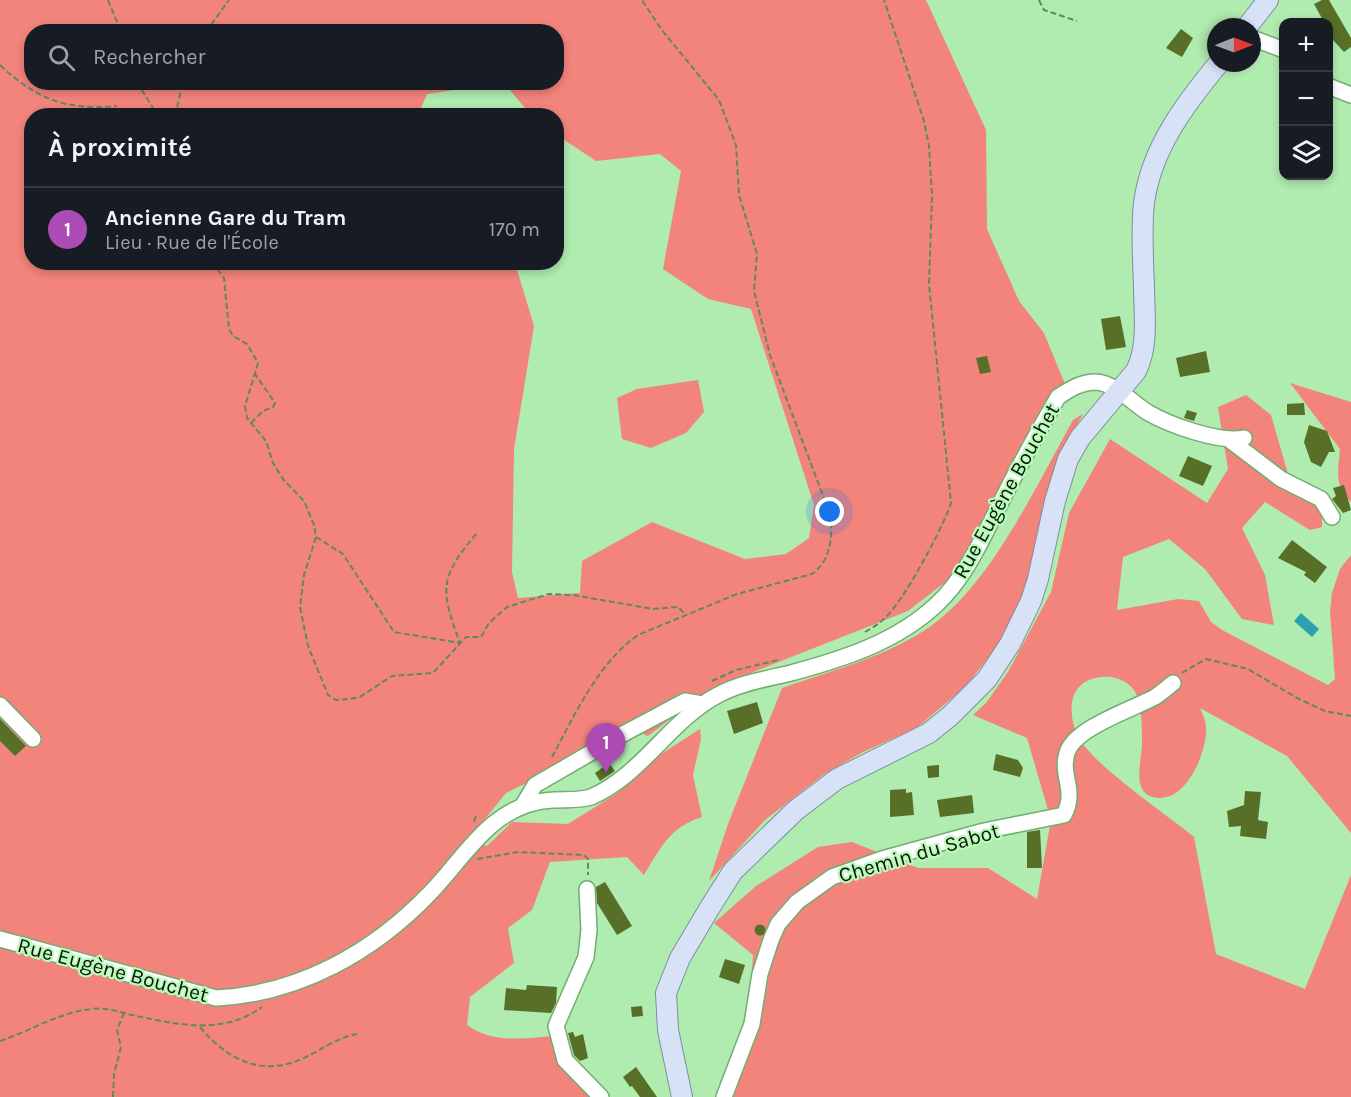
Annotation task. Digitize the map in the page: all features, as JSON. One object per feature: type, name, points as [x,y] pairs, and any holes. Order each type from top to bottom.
[{"type":"main road","points":[[1254,18],[1268,0]]},
{"type":"main road","points":[[682,1097],[668,1030],[666,993],[680,958],[709,909],[741,862],[796,810],[837,780],[928,733],[950,716],[987,678],[1010,644],[1031,601],[1038,579],[1058,490],[1068,459],[1080,438],[1136,371],[1144,350],[1143,225],[1148,182],[1174,123],[1212,72]]},
{"type":"street","points":[[1261,41],[1279,48]]},
{"type":"street","points":[[1333,88],[1351,95]]},
{"type":"street","name":"Rue Eugène Bouchet","points":[[702,704],[749,683],[846,656],[910,628],[939,603],[962,575],[1058,397],[1074,386],[1096,382],[1108,385],[1149,414],[1173,425],[1237,440],[1281,479],[1321,499],[1332,517]]},
{"type":"street","name":"Chemin du Sabot","points":[[724,1097],[752,1024],[760,974],[771,940],[778,924],[796,902],[832,877],[882,860],[984,831],[1064,815],[1070,804],[1066,755],[1070,744],[1114,716],[1156,697],[1173,683]]},
{"type":"street","points":[[523,805],[535,785],[685,701],[702,704]]},
{"type":"street","points":[[523,805],[545,800],[578,800],[603,790],[702,704]]},
{"type":"street","points":[[0,705],[33,739]]},
{"type":"street","name":"Rue Eugène Bouchet","points":[[0,939],[216,998],[238,997],[296,982],[340,964],[385,932],[430,893],[493,824],[523,805]]},
{"type":"street","points":[[587,889],[589,930],[586,957],[556,1026],[565,1060],[601,1097]]},
{"type":"path","points":[[108,0],[118,24]]},
{"type":"path","points":[[212,24],[229,0]]},
{"type":"path","points":[[541,782],[543,772],[584,700],[626,644],[638,635],[737,594],[812,574],[820,568],[831,543],[831,517],[770,355],[754,291],[757,254],[739,195],[736,145],[719,100],[661,29],[642,0]]},
{"type":"path","points":[[861,635],[885,618],[896,605],[945,522],[951,503],[929,284],[932,196],[929,147],[924,121],[884,0]]},
{"type":"path","points":[[1040,0],[1044,10],[1077,21]]},
{"type":"path","points":[[0,65],[24,86]]},
{"type":"path","points":[[29,90],[50,101],[96,108],[117,106]]},
{"type":"path","points":[[142,90],[153,108]]},
{"type":"path","points":[[177,108],[181,90]]},
{"type":"path","points":[[218,270],[224,278],[229,329],[233,336],[247,344],[258,363],[245,406],[251,423],[266,441],[273,463],[282,479],[297,491],[304,501],[314,525],[316,537],[304,575],[300,607],[308,646],[328,695],[336,700],[360,697],[392,676],[433,673],[466,637],[484,635],[489,623],[507,607],[532,597],[549,594],[573,595],[653,609],[678,607],[686,615]]},
{"type":"path","points":[[251,423],[275,403],[255,374]]},
{"type":"path","points":[[460,643],[444,595],[451,569],[477,533]]},
{"type":"path","points":[[316,537],[343,554],[394,632],[460,643]]},
{"type":"path","points":[[702,704],[708,687],[716,678],[736,670],[785,659]]},
{"type":"path","points":[[1173,683],[1185,670],[1206,659],[1248,669],[1297,698],[1325,711],[1351,716]]},
{"type":"path","points":[[457,862],[518,852],[584,855],[590,867],[587,889]]},
{"type":"path","points":[[0,1041],[79,1011],[109,1009],[181,1026],[200,1027],[236,1020],[265,1004]]},
{"type":"path","points":[[113,1097],[114,1074],[121,1047],[117,1030],[124,1013]]},
{"type":"path","points":[[200,1027],[213,1041],[236,1057],[261,1067],[291,1064],[346,1036],[357,1034]]},
{"type":"shaded area","points":[[0,0],[926,0],[986,130],[987,229],[1019,301],[1044,333],[1067,389],[989,523],[948,580],[908,611],[728,682],[699,697],[648,736],[628,728],[506,793],[468,840],[487,846],[512,822],[568,824],[616,794],[658,756],[700,729],[701,739],[693,775],[702,817],[682,826],[667,839],[644,875],[627,857],[550,862],[532,910],[508,928],[514,963],[470,997],[467,1025],[486,1035],[497,1037],[518,1039],[551,1036],[562,1069],[589,1097],[0,1097]],"holes":[[[24,24],[564,24],[564,90],[510,90],[525,108],[564,108],[564,140],[596,161],[660,154],[681,171],[663,269],[708,299],[751,309],[814,505],[809,538],[786,554],[745,559],[652,522],[582,561],[580,593],[518,598],[512,572],[514,449],[534,326],[517,270],[24,270],[24,108],[421,108],[427,94],[454,90],[24,90]]]},
{"type":"shaded area","points":[[698,380],[704,412],[686,433],[651,448],[622,439],[617,398],[637,389]]},
{"type":"shaded area","points":[[1290,383],[1351,402],[1351,502],[1342,489],[1338,477],[1340,449]]},
{"type":"shaded area","points":[[1246,395],[1271,415],[1288,474],[1322,510],[1322,527],[1310,530],[1265,502],[1242,528],[1265,575],[1274,625],[1242,619],[1205,569],[1169,539],[1123,557],[1117,610],[1178,599],[1199,601],[1211,622],[1222,630],[1328,685],[1335,679],[1330,612],[1332,593],[1340,569],[1351,555],[1351,833],[1287,756],[1200,708],[1206,730],[1197,767],[1183,787],[1164,798],[1153,797],[1142,789],[1139,774],[1142,721],[1138,699],[1134,690],[1127,683],[1119,679],[1099,677],[1082,684],[1073,697],[1072,718],[1079,738],[1092,755],[1120,780],[1194,837],[1216,954],[1305,989],[1351,875],[1351,1097],[721,1097],[748,1025],[753,955],[714,923],[756,886],[818,847],[852,842],[918,868],[988,868],[1037,899],[1051,820],[1027,738],[973,715],[986,703],[1008,672],[1051,592],[1069,513],[1110,439],[1207,503],[1228,469],[1218,407]]},
{"type":"shaded area","points":[[1083,414],[1072,434],[1032,582],[1006,635],[966,686],[918,727],[861,753],[823,775],[765,820],[709,881],[728,824],[782,688],[891,648],[925,630],[948,612],[990,563],[1027,505],[1073,420]]},
{"type":"water","points":[[1301,613],[1319,629],[1312,637],[1294,621]]},
{"type":"building","points":[[1322,0],[1329,0],[1351,38],[1351,47],[1344,52],[1333,40],[1333,18],[1322,18],[1314,4]]},
{"type":"building","points":[[1181,29],[1193,38],[1182,57],[1166,48]]},
{"type":"building","points":[[1120,316],[1126,347],[1106,350],[1101,319]]},
{"type":"building","points":[[1206,351],[1210,372],[1180,377],[1176,358]]},
{"type":"building","points":[[987,356],[991,372],[980,374],[976,358]]},
{"type":"building","points":[[1304,403],[1305,415],[1287,415],[1287,404]]},
{"type":"building","points":[[1187,410],[1197,413],[1194,421],[1184,418]]},
{"type":"building","points":[[1309,425],[1327,431],[1335,452],[1329,452],[1321,467],[1311,462],[1304,442]]},
{"type":"building","points":[[1188,456],[1212,466],[1203,486],[1179,476]]},
{"type":"building","points":[[1344,485],[1351,510],[1343,513],[1332,499],[1336,496],[1333,488]]},
{"type":"building","points":[[1292,540],[1327,567],[1315,583],[1304,575],[1306,572],[1278,558]]},
{"type":"building","points":[[757,702],[763,723],[734,734],[727,711]]},
{"type":"building","points":[[0,719],[26,746],[15,756],[0,741]]},
{"type":"building","points":[[996,754],[1018,760],[1023,768],[1020,777],[993,770]]},
{"type":"building","points":[[609,763],[615,771],[600,781],[595,773]]},
{"type":"building","points":[[939,765],[939,777],[928,778],[927,766]]},
{"type":"building","points":[[906,789],[906,793],[912,792],[914,815],[890,817],[890,790]]},
{"type":"building","points":[[1245,791],[1261,792],[1258,820],[1268,822],[1266,839],[1240,836],[1241,826],[1229,827],[1227,811],[1244,805]]},
{"type":"building","points":[[972,795],[974,813],[940,817],[937,800]]},
{"type":"building","points":[[1040,830],[1042,868],[1027,868],[1027,832]]},
{"type":"building","points":[[605,882],[632,926],[617,935],[597,903],[596,887]]},
{"type":"building","points":[[760,925],[764,926],[764,934],[760,935],[756,934],[755,930],[756,926]]},
{"type":"building","points":[[725,959],[745,965],[739,984],[719,977]]},
{"type":"building","points":[[527,985],[557,987],[556,1003],[551,1013],[504,1010],[506,988],[526,990]]},
{"type":"building","points":[[642,1006],[643,1016],[632,1017],[631,1007]]},
{"type":"building","points":[[573,1032],[575,1037],[583,1034],[588,1058],[580,1061],[574,1055],[568,1033]]},
{"type":"building","points":[[636,1067],[657,1097],[640,1097],[623,1077]]},
{"type":"place","name":"Ancienne Gare du Tram","points":[[606,773]]}]
